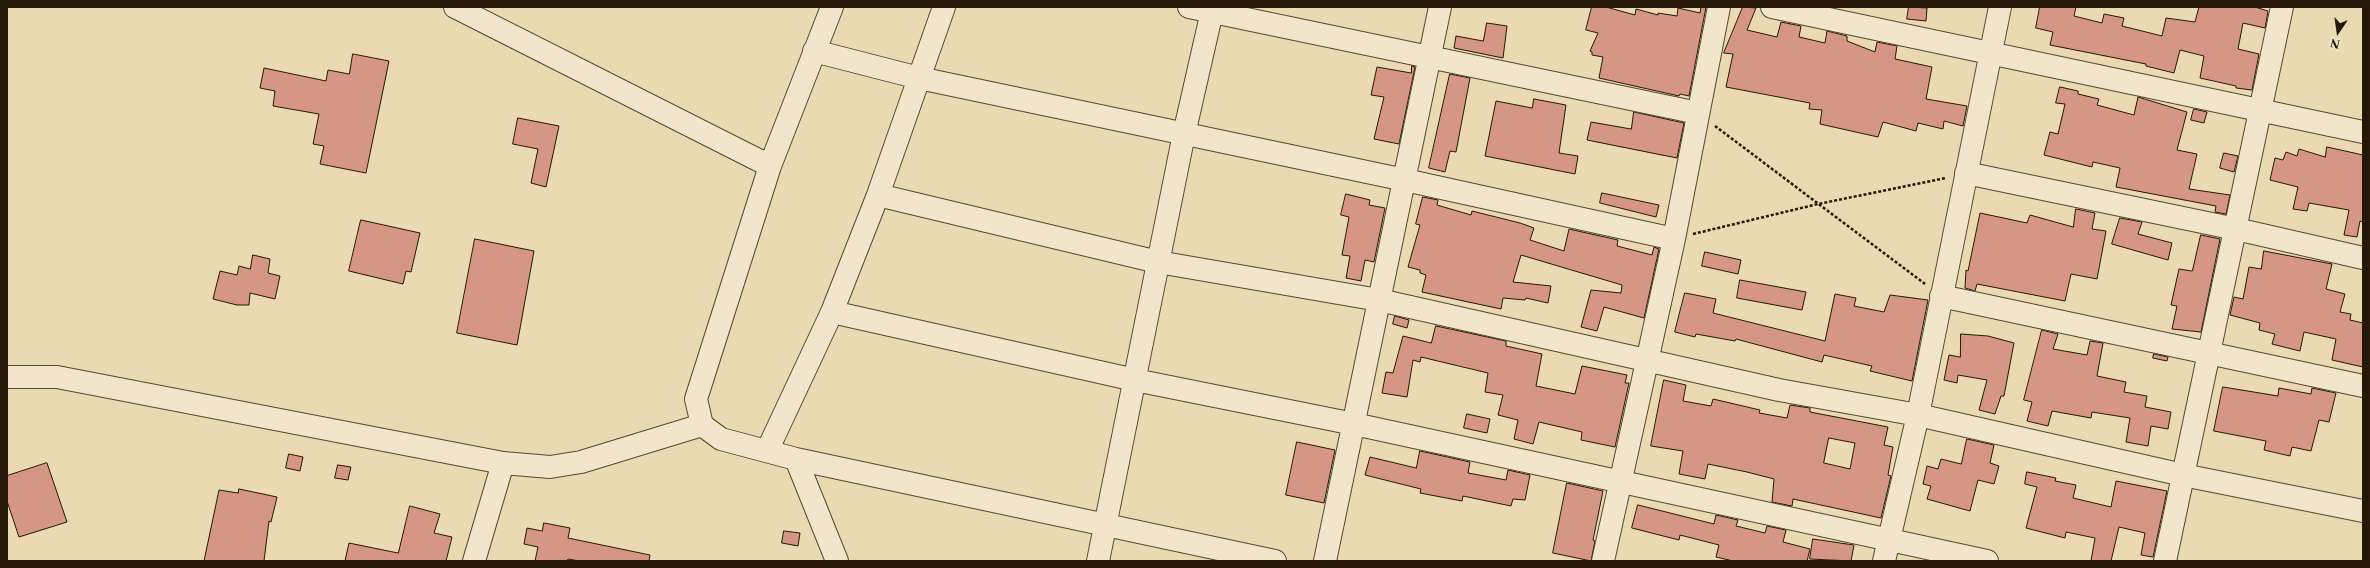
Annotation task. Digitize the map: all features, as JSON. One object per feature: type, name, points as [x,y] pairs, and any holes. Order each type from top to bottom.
[{"type":"street","points":[[455,7],[770,166]]},
{"type":"street","points":[[832,7],[770,166],[696,399],[702,425],[721,439],[796,459],[1275,561]]},
{"type":"street","points":[[767,452],[832,312],[878,195],[944,7]]},
{"type":"street","points":[[1189,7],[1212,10],[1429,58],[1698,113]]},
{"type":"street","points":[[1325,561],[1440,7]]},
{"type":"street","points":[[1603,561],[1674,239],[1719,7]]},
{"type":"street","points":[[1772,7],[2363,132]]},
{"type":"street","points":[[1886,551],[1918,416],[2000,7]]},
{"type":"street","points":[[2165,561],[2282,7]]},
{"type":"street","points":[[1098,561],[1107,525],[1184,134],[1212,10]]},
{"type":"street","points":[[814,51],[919,78],[1405,180],[1674,239]]},
{"type":"street","points":[[1966,173],[2236,229],[2363,258]]},
{"type":"street","points":[[878,195],[1158,262],[1379,300],[1779,390],[1918,416],[2183,475],[2363,511]]},
{"type":"street","points":[[1941,296],[2363,386]]},
{"type":"street","points":[[832,312],[1135,380],[1620,480],[1886,551],[1987,561]]},
{"type":"street","points":[[7,377],[57,377],[503,463],[550,467],[581,462],[702,425]]},
{"type":"street","points":[[796,459],[837,561]]},
{"type":"street","points":[[474,561],[503,463]]},
{"type":"path","points":[[1698,113],[1941,296]]},
{"type":"path","points":[[1674,239],[1818,204],[1966,173]]},
{"type":"building","points":[[1592,7],[1606,7],[1635,15],[1636,9],[1658,15],[1658,13],[1677,16],[1678,8],[1700,13],[1701,7],[1706,7],[1689,96],[1680,94],[1679,96],[1599,78],[1603,57],[1592,55],[1592,52],[1590,51],[1598,33],[1586,30]]},
{"type":"building","points":[[1743,7],[1756,8],[1747,30],[1777,37],[1781,22],[1801,26],[1799,37],[1825,43],[1827,31],[1847,36],[1847,41],[1875,52],[1877,42],[1897,46],[1895,59],[1932,67],[1926,99],[1967,106],[1963,126],[1944,121],[1943,129],[1918,123],[1916,131],[1883,122],[1878,137],[1820,124],[1822,110],[1809,109],[1810,103],[1726,87],[1733,54],[1724,53]]},
{"type":"building","points":[[1909,7],[1927,8],[1926,21],[1907,19]]},
{"type":"building","points":[[2040,7],[2076,7],[2074,16],[2102,23],[2104,14],[2124,18],[2122,26],[2162,36],[2166,18],[2195,22],[2199,7],[2255,7],[2268,11],[2265,28],[2243,23],[2238,49],[2259,54],[2252,90],[2236,88],[2236,86],[2200,78],[2204,56],[2180,50],[2174,73],[2146,66],[2146,64],[2050,45],[2053,32],[2036,28]]},
{"type":"building","points":[[1487,23],[1507,26],[1503,58],[1454,48],[1456,36],[1483,41]]},
{"type":"building","points":[[353,54],[389,61],[366,173],[320,164],[324,146],[313,144],[319,114],[273,106],[275,91],[260,88],[264,68],[326,81],[328,70],[349,74]]},
{"type":"building","points":[[1412,66],[1415,67],[1399,144],[1374,139],[1384,97],[1371,95],[1377,67],[1411,73]]},
{"type":"building","points":[[1450,74],[1470,78],[1456,152],[1450,151],[1445,172],[1429,168]]},
{"type":"building","points":[[2060,87],[2078,91],[2078,94],[2099,99],[2097,105],[2134,115],[2138,97],[2187,112],[2177,150],[2197,154],[2189,189],[2230,195],[2226,214],[2215,212],[2216,206],[2116,187],[2120,168],[2093,162],[2092,167],[2044,155],[2050,132],[2058,134],[2065,104],[2056,103]]},
{"type":"building","points":[[1534,99],[1566,105],[1559,153],[1578,156],[1575,174],[1485,156],[1496,101],[1532,108]]},
{"type":"building","points":[[2194,109],[2207,112],[2204,123],[2191,120]]},
{"type":"building","points":[[1634,112],[1684,123],[1677,158],[1587,140],[1591,122],[1631,129]]},
{"type":"building","points":[[518,118],[559,126],[546,187],[531,183],[538,149],[513,144]]},
{"type":"building","points":[[2327,147],[2363,155],[2363,222],[2360,221],[2357,237],[2344,235],[2349,210],[2309,203],[2307,211],[2293,209],[2298,187],[2270,180],[2275,158],[2283,160],[2286,152],[2297,156],[2299,149],[2325,157]]},
{"type":"building","points":[[2224,153],[2238,156],[2234,172],[2220,168]]},
{"type":"building","points":[[1602,193],[1659,205],[1656,217],[1600,203]]},
{"type":"building","points":[[1346,194],[1370,200],[1369,205],[1385,208],[1374,262],[1365,260],[1361,281],[1346,278],[1350,256],[1342,255],[1349,217],[1341,215]]},
{"type":"building","points":[[1423,197],[1438,200],[1437,205],[1471,215],[1472,211],[1534,228],[1530,240],[1564,251],[1569,229],[1618,240],[1617,246],[1652,255],[1654,247],[1659,249],[1644,318],[1604,307],[1597,331],[1581,327],[1591,290],[1621,293],[1622,285],[1521,255],[1513,282],[1551,286],[1548,303],[1526,298],[1525,300],[1503,298],[1501,309],[1422,292],[1426,275],[1420,273],[1420,270],[1408,267],[1420,225],[1416,224]]},
{"type":"building","points":[[2076,209],[2095,213],[2092,229],[2106,231],[2097,279],[2071,274],[2065,301],[1977,284],[1975,291],[1965,288],[1966,270],[1968,271],[1980,213],[2027,223],[2030,215],[2073,227]]},
{"type":"building","points":[[2120,218],[2142,222],[2138,234],[2172,243],[2168,260],[2112,244]]},
{"type":"building","points":[[361,220],[420,233],[411,272],[406,271],[403,284],[349,271]]},
{"type":"building","points":[[2201,235],[2220,239],[2201,332],[2172,329],[2177,306],[2171,305],[2179,269],[2192,271]]},
{"type":"building","points":[[475,239],[534,251],[517,345],[457,333]]},
{"type":"building","points":[[2264,251],[2332,264],[2326,289],[2345,294],[2340,312],[2351,314],[2350,320],[2363,323],[2363,367],[2332,360],[2336,339],[2304,332],[2300,351],[2272,344],[2275,334],[2259,330],[2260,323],[2230,315],[2234,297],[2243,299],[2249,267],[2261,269]]},
{"type":"building","points":[[1705,252],[1741,260],[1738,274],[1702,266]]},
{"type":"building","points":[[253,255],[270,259],[268,273],[280,276],[275,299],[250,293],[249,305],[237,305],[213,299],[220,271],[237,275],[239,266],[250,269]]},
{"type":"building","points":[[1740,280],[1806,292],[1802,310],[1737,298]]},
{"type":"building","points":[[1685,293],[1716,299],[1713,313],[1825,341],[1835,294],[1856,298],[1854,306],[1884,312],[1890,295],[1928,300],[1912,381],[1870,371],[1872,366],[1824,355],[1822,362],[1736,339],[1735,341],[1696,334],[1695,337],[1675,332]]},
{"type":"building","points":[[1395,316],[1409,320],[1407,328],[1393,324]]},
{"type":"building","points":[[1436,326],[1506,341],[1506,346],[1542,354],[1536,386],[1575,394],[1582,366],[1627,375],[1625,383],[1629,383],[1615,447],[1581,440],[1582,432],[1539,422],[1533,444],[1514,439],[1518,420],[1498,415],[1503,395],[1485,392],[1488,373],[1421,357],[1420,362],[1413,360],[1407,397],[1382,393],[1386,372],[1393,373],[1403,336],[1431,343]]},
{"type":"building","points":[[2042,330],[2058,334],[2053,349],[2087,355],[2090,341],[2103,343],[2097,376],[2126,382],[2124,392],[2147,396],[2145,407],[2171,412],[2168,429],[2151,426],[2148,446],[2126,442],[2130,418],[2092,412],[2091,418],[2052,411],[2048,426],[2027,421],[2032,402],[2024,400]]},
{"type":"building","points":[[1961,334],[1988,336],[2014,343],[2004,396],[2001,396],[1995,414],[1979,410],[1987,380],[1958,375],[1957,383],[1944,380],[1949,355],[1960,357]]},
{"type":"building","points":[[2154,354],[2168,357],[2167,361],[2153,358]]},
{"type":"building","points":[[1664,380],[1686,385],[1683,401],[1711,406],[1713,399],[1760,410],[1759,413],[1787,418],[1790,405],[1810,408],[1810,412],[1888,427],[1884,445],[1893,447],[1888,475],[1891,476],[1881,518],[1793,499],[1792,506],[1772,502],[1774,479],[1747,472],[1708,464],[1705,479],[1679,474],[1683,451],[1651,446]],"holes":[[[1829,438],[1855,443],[1850,469],[1824,463]]]},
{"type":"building","points":[[2223,387],[2278,396],[2279,388],[2311,394],[2312,388],[2336,393],[2329,422],[2319,420],[2311,451],[2292,447],[2290,456],[2264,450],[2266,441],[2214,431]]},
{"type":"building","points":[[1467,414],[1490,419],[1487,433],[1464,428]]},
{"type":"building","points":[[1967,439],[1994,445],[1990,463],[1999,466],[1994,484],[1978,480],[1970,511],[1927,499],[1931,486],[1923,484],[1927,466],[1938,469],[1941,459],[1961,464]]},
{"type":"building","points":[[1297,442],[1335,450],[1324,503],[1286,495]]},
{"type":"building","points":[[1420,451],[1470,462],[1468,473],[1506,480],[1508,470],[1530,475],[1525,500],[1513,499],[1511,506],[1463,496],[1462,501],[1420,493],[1421,489],[1365,475],[1370,457],[1416,468]]},
{"type":"building","points":[[289,454],[303,457],[300,471],[286,468]]},
{"type":"building","points":[[47,463],[67,522],[19,537],[7,501],[7,476]]},
{"type":"building","points":[[338,465],[351,467],[348,480],[335,478]]},
{"type":"building","points":[[2027,472],[2056,478],[2055,481],[2076,485],[2073,498],[2111,507],[2116,481],[2167,491],[2153,557],[2141,555],[2145,533],[2119,527],[2111,561],[2091,561],[2095,538],[2066,532],[2065,538],[2026,528],[2037,487],[2025,484]]},
{"type":"building","points":[[1567,483],[1603,491],[1593,540],[1595,541],[1591,561],[1553,553]]},
{"type":"building","points":[[239,489],[277,497],[271,522],[269,521],[264,561],[204,561],[219,490],[238,493]]},
{"type":"building","points":[[1638,505],[1714,524],[1716,515],[1738,520],[1736,526],[1765,533],[1767,526],[1786,530],[1783,542],[1810,549],[1807,561],[1733,561],[1716,557],[1719,545],[1680,535],[1679,540],[1632,528]]},
{"type":"building","points":[[410,506],[440,514],[434,533],[452,537],[446,561],[345,561],[349,543],[398,553]]},
{"type":"building","points":[[544,523],[570,528],[568,538],[650,555],[649,561],[579,561],[568,559],[567,561],[535,561],[538,547],[524,544],[527,528],[542,531]]},
{"type":"building","points":[[784,531],[800,533],[798,546],[782,543]]},
{"type":"building","points":[[1813,539],[1854,545],[1851,561],[1810,559]]}]
